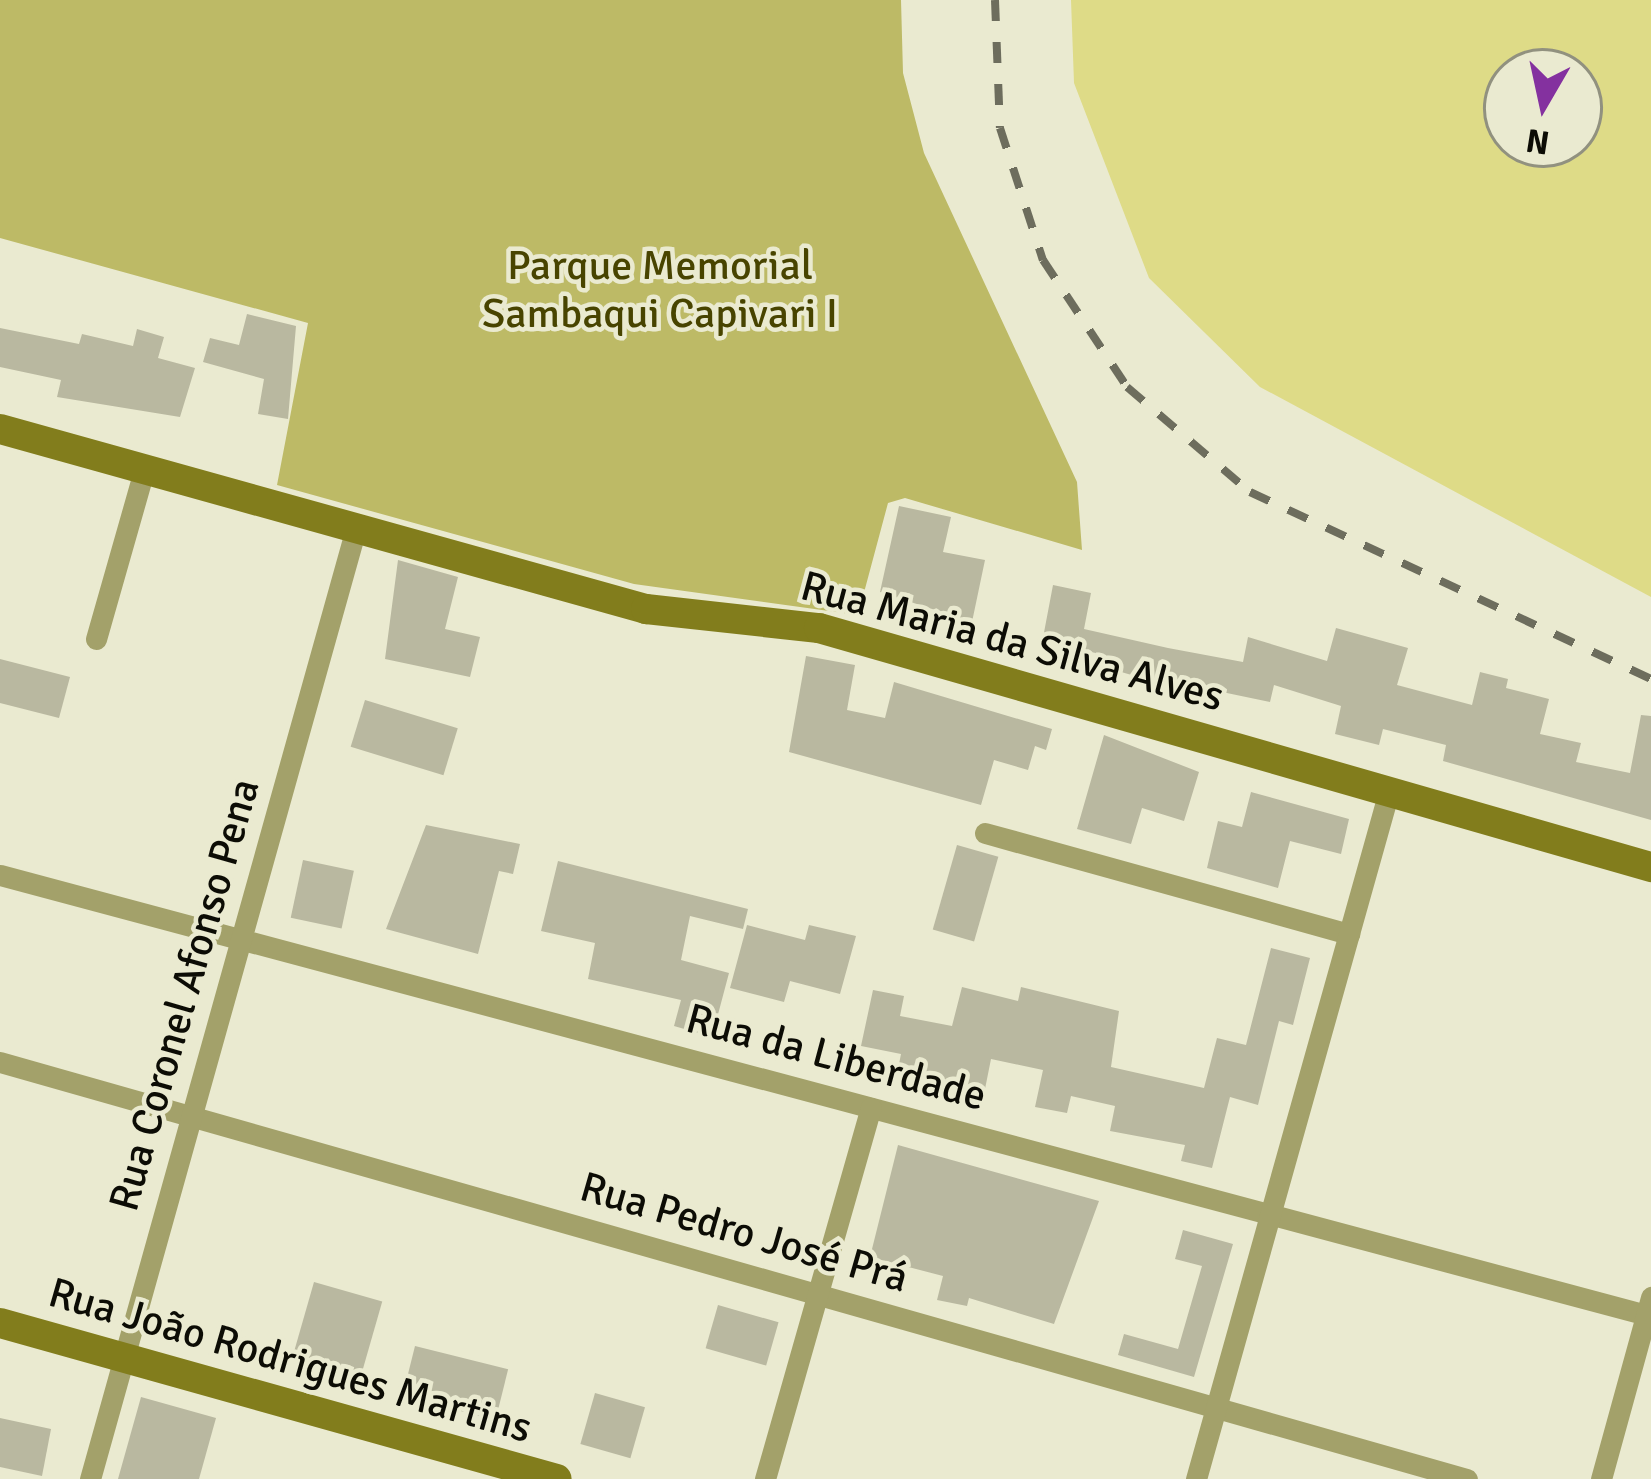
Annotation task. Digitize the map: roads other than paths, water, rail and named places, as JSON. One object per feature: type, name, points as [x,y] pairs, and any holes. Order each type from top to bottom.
[{"type":"street","name":"Rua Maria da Silva Alves","points":[[0,429],[355,532],[675,615],[819,628],[1651,866]]},
{"type":"street","points":[[96,639],[143,471]]},
{"type":"street","name":"Rua Coronel Afonso Pena","points":[[90,1479],[355,532]]},
{"type":"street","points":[[1196,1479],[1389,791]]},
{"type":"street","points":[[986,833],[1349,934]]},
{"type":"street","name":"Rua da Liberdade","points":[[0,875],[1270,1215],[1649,1309]]},
{"type":"street","name":"Rua Pedro José Prá","points":[[0,1062],[1467,1479]]},
{"type":"street","points":[[765,1479],[871,1108]]},
{"type":"street","points":[[1601,1479],[1649,1309]]},
{"type":"street","name":"Rua João Rodrigues Martins","points":[[0,1323],[557,1479]]},
{"type":"railway","points":[[995,0],[1000,128],[1043,260],[1127,387],[1250,492],[1651,679]]},
{"type":"park label","name":"Parque Memorial Sambaqui Capivari I","points":[[660,290]]}]
